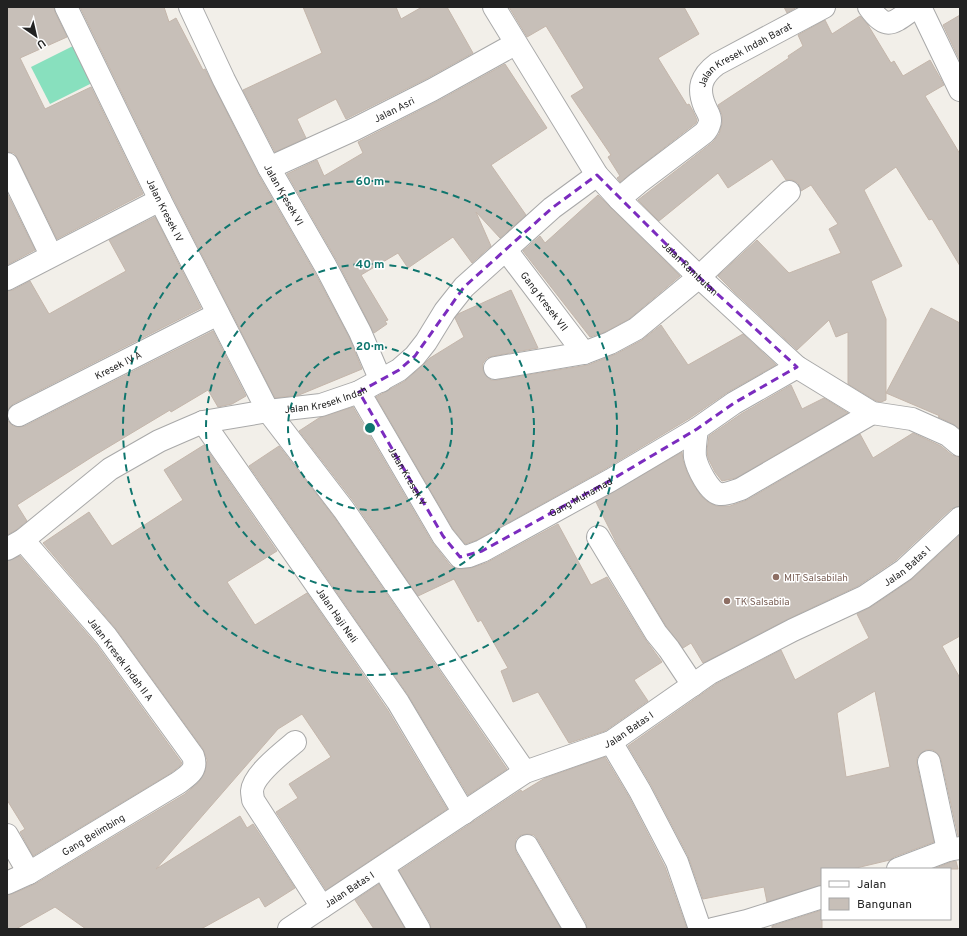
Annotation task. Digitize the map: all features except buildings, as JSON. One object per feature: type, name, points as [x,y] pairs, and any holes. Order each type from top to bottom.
[{"type":"street","name":"Jalan Kresek IV","points":[[66,7],[160,200],[268,411],[344,510],[525,772]]},
{"type":"street","name":"Jalan Kresek VI","points":[[190,7],[224,80],[269,168],[326,267],[360,332],[381,381]]},
{"type":"street","name":"Jalan Kresek Indah Barat","points":[[619,199],[704,133],[710,125],[710,116],[701,95],[702,80],[708,71],[717,64],[824,7]]},
{"type":"street","points":[[869,7],[876,18],[886,23],[895,21],[916,7]]},
{"type":"street","points":[[920,7],[960,90]]},
{"type":"street","name":"Jalan Rambutan","points":[[496,8],[515,44],[597,175],[619,199],[698,277],[797,368],[872,414],[912,419],[948,436],[960,445]]},
{"type":"street","name":"Jalan Asri","points":[[269,168],[355,129],[432,90],[515,44]]},
{"type":"street","points":[[7,164],[51,255]]},
{"type":"street","name":"Jalan Kresek Indah","points":[[15,545],[110,469],[159,441],[203,422],[268,411],[321,405],[359,392],[399,370],[415,356],[426,342],[445,311],[464,287],[552,208],[597,175]]},
{"type":"street","points":[[495,368],[584,353],[610,343],[636,329],[698,277],[789,192]]},
{"type":"street","points":[[7,279],[160,200]]},
{"type":"street","name":"Gang Kresek VII","points":[[506,250],[584,353]]},
{"type":"street","name":"Kresek IV A","points":[[19,415],[218,314]]},
{"type":"street","name":"Gang Muhamad","points":[[460,557],[469,556],[482,551],[611,480],[697,429],[734,403],[797,368]]},
{"type":"street","name":"Jalan Kresek V","points":[[359,392],[443,536],[460,557]]},
{"type":"street","points":[[697,429],[695,449],[696,459],[711,490],[718,494],[724,494],[740,489],[872,414]]},
{"type":"street","name":"Jalan Haji Neli","points":[[203,422],[398,702],[464,813]]},
{"type":"street","name":"Jalan Batas I","points":[[288,929],[525,772],[611,742],[710,673],[786,634],[864,597],[904,570],[960,518]]},
{"type":"street","points":[[598,537],[656,633],[669,648],[693,685]]},
{"type":"street","name":"Jalan Kresek Indah II A","points":[[15,545],[106,636],[193,756],[195,763],[192,771],[178,782]]},
{"type":"street","points":[[295,742],[268,765],[256,780],[252,790],[253,800],[322,907]]},
{"type":"street","points":[[611,742],[640,791],[677,862],[700,929]]},
{"type":"street","points":[[901,868],[954,849],[929,762]]},
{"type":"street","name":"Gang Belimbing","points":[[7,883],[29,873],[178,782]]},
{"type":"street","points":[[7,835],[29,873]]},
{"type":"street","points":[[527,846],[575,929]]},
{"type":"street","points":[[382,867],[419,929]]},
{"type":"street","points":[[713,929],[747,925],[821,897]]},
{"type":"highlighted area","points":[[597,175],[699,277],[797,367],[734,403],[697,429],[611,480],[482,551],[460,557],[443,536],[359,392],[399,370],[415,356],[464,287],[552,208]]},
{"type":"green space","points":[[75,45],[94,82],[50,104],[31,67]]},
{"type":"place","name":"MIT Salsabilah","points":[[776,577]]},
{"type":"place","name":"TK Salsabila","points":[[727,601]]}]
